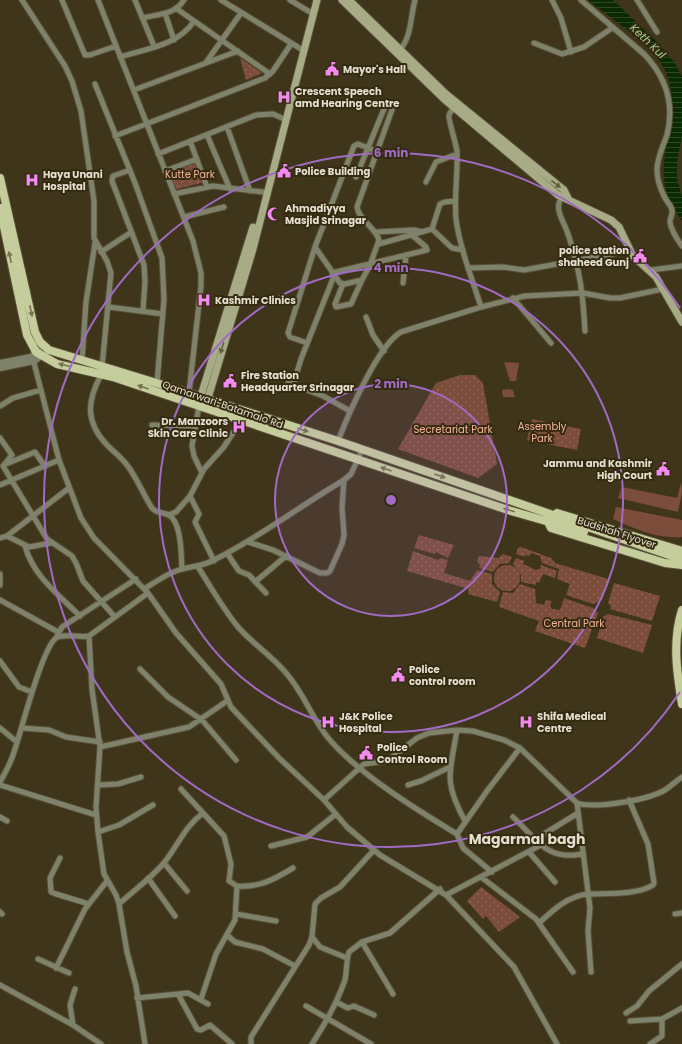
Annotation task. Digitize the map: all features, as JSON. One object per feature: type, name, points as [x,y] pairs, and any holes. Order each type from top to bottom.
[{"type":"main road","points":[[202,407],[203,398],[248,248],[313,0]]},
{"type":"main road","points":[[203,398],[252,249],[317,0]]},
{"type":"main road","points":[[342,0],[400,51]]},
{"type":"main road","points":[[349,0],[456,106],[564,190],[565,197],[584,208],[611,220],[623,233],[637,260],[651,270],[682,322]]},
{"type":"main road","points":[[0,178],[35,332],[46,347],[83,361],[102,371]]},
{"type":"main road","points":[[0,208],[27,335],[35,356]]},
{"type":"main road","name":"Qamarwari-Batamalo Rd","points":[[35,356],[57,364],[157,382],[338,441],[548,517]]},
{"type":"main road","name":"Qamarwari-Batamalo Rd","points":[[102,371],[241,421],[508,510],[548,517]]},
{"type":"main road","points":[[682,552],[561,513],[548,517],[551,528],[665,563],[682,565]]},
{"type":"main road","name":"Budshah Flyover","points":[[548,517],[667,559],[682,562]]},
{"type":"main road","name":"Budshah Flyover","points":[[559,521],[682,558]]},
{"type":"main road","points":[[682,610],[679,619],[676,658],[682,704]]},
{"type":"street","points":[[22,0],[65,66],[77,95],[81,111],[94,201],[93,232],[96,243],[110,267],[109,307],[102,371],[91,396],[90,407],[93,426],[97,433],[130,469],[152,508],[158,512],[168,514],[176,512],[190,496],[202,473],[223,448],[241,421]]},
{"type":"street","points":[[62,0],[85,55],[90,56],[116,46]]},
{"type":"street","points":[[98,0],[184,217],[193,241],[201,272],[195,350],[189,393]]},
{"type":"street","points":[[134,0],[154,46]]},
{"type":"street","points":[[142,18],[177,9],[184,0]]},
{"type":"street","points":[[221,0],[241,14],[301,49]]},
{"type":"street","points":[[290,0],[310,12]]},
{"type":"street","points":[[400,51],[409,33],[415,0]]},
{"type":"street","points":[[552,0],[561,18],[570,52]]},
{"type":"street","points":[[581,0],[652,63],[666,89],[670,106],[670,115],[667,134],[659,159],[658,175],[660,187],[672,210],[670,224],[682,246]]},
{"type":"street","points":[[637,0],[657,32]]},
{"type":"street","points":[[177,9],[270,74]]},
{"type":"street","points":[[165,13],[174,40]]},
{"type":"street","points":[[206,62],[241,14]]},
{"type":"street","points":[[120,57],[174,40],[186,32],[194,21]]},
{"type":"street","points":[[534,43],[557,54],[570,52],[584,47],[612,28]]},
{"type":"street","points":[[115,136],[270,74],[291,44]]},
{"type":"street","points":[[134,90],[238,51]]},
{"type":"street","points":[[95,84],[130,170],[162,258],[164,277],[163,314],[157,382]]},
{"type":"street","points":[[343,284],[335,305],[336,307],[351,304],[379,244],[376,232],[357,209],[357,203],[393,107],[389,102],[386,104],[356,177]]},
{"type":"street","points":[[456,106],[450,113],[449,118],[456,141],[457,154],[455,201],[456,220],[468,268],[481,307]]},
{"type":"street","points":[[158,154],[256,115],[273,114],[282,118]]},
{"type":"street","points":[[227,127],[250,191]]},
{"type":"street","points":[[207,134],[230,189]]},
{"type":"street","points":[[190,141],[207,187]]},
{"type":"street","points":[[307,343],[290,337],[288,333],[324,222],[354,146],[358,144],[376,152]]},
{"type":"street","points":[[426,182],[436,162],[457,154]]},
{"type":"street","points":[[165,171],[197,159]]},
{"type":"street","points":[[130,170],[114,176],[112,181],[130,233],[141,257],[145,272],[143,311]]},
{"type":"street","points":[[174,194],[207,187],[263,192]]},
{"type":"street","points":[[565,197],[559,201],[558,208],[576,260],[583,293],[585,331]]},
{"type":"street","points":[[432,230],[440,204],[455,201]]},
{"type":"street","points":[[184,217],[224,207]]},
{"type":"street","points":[[324,222],[364,219]]},
{"type":"street","points":[[376,232],[414,230],[422,232]]},
{"type":"street","points":[[379,244],[432,230]]},
{"type":"street","points":[[432,230],[452,248],[463,250]]},
{"type":"street","points":[[101,252],[130,233]]},
{"type":"street","points":[[333,274],[427,250],[426,247],[412,235]]},
{"type":"street","points":[[83,361],[86,302],[96,243]]},
{"type":"street","points":[[315,247],[333,274],[343,284]]},
{"type":"street","points":[[468,268],[503,267],[524,270],[612,254],[630,248]]},
{"type":"street","points":[[403,283],[406,256]]},
{"type":"street","points":[[651,270],[682,266]]},
{"type":"street","points":[[293,385],[333,274]]},
{"type":"street","points":[[343,284],[362,280]]},
{"type":"street","points":[[338,441],[350,411],[370,373],[392,338],[401,332],[481,307],[513,298],[536,294],[583,293],[610,298],[620,298],[663,289]]},
{"type":"street","points":[[513,298],[551,343]]},
{"type":"street","points":[[109,307],[163,314]]},
{"type":"street","points":[[366,317],[373,334],[384,351]]},
{"type":"street","points":[[0,368],[35,356],[46,347]]},
{"type":"street","points":[[0,363],[35,356]]},
{"type":"street","points":[[35,356],[41,390],[59,460],[69,488],[87,529],[101,546],[146,591],[176,633],[221,684],[227,701],[231,707],[279,758],[324,800],[347,827],[374,850],[446,894],[519,974],[557,1044]]},
{"type":"street","points":[[288,382],[323,396],[350,411]]},
{"type":"street","points":[[0,406],[13,398],[41,390]]},
{"type":"street","points":[[202,407],[195,426],[193,451],[202,473]]},
{"type":"street","points":[[152,425],[195,426]]},
{"type":"street","points":[[0,438],[12,455],[1,466]]},
{"type":"street","points":[[0,600],[57,635],[89,636],[170,574],[182,569],[198,567],[214,561],[248,542],[344,480],[351,474],[362,450]]},
{"type":"street","points":[[1,466],[35,452],[44,466]]},
{"type":"street","points":[[0,485],[59,460]]},
{"type":"street","points":[[1,466],[51,543],[72,556],[83,581],[114,616]]},
{"type":"street","points":[[248,542],[286,556],[324,574],[330,571],[338,555],[344,535],[342,507],[344,480]]},
{"type":"street","points":[[0,538],[7,536],[69,488]]},
{"type":"street","points":[[190,496],[199,514],[195,522],[214,561]]},
{"type":"street","points":[[168,514],[172,518],[178,531],[182,569]]},
{"type":"street","points":[[7,536],[25,546],[32,547],[51,543]]},
{"type":"street","points":[[25,546],[28,558],[35,570],[80,616]]},
{"type":"street","points":[[227,553],[239,571],[249,575],[266,593]]},
{"type":"street","points":[[255,582],[286,556]]},
{"type":"street","points":[[198,567],[237,626],[287,674],[302,695],[324,733],[360,768],[438,823],[457,834]]},
{"type":"street","points":[[0,574],[0,585]]},
{"type":"street","points":[[96,815],[0,784],[12,757],[42,663],[50,645],[62,627],[136,580]]},
{"type":"street","points":[[89,636],[91,675],[100,745],[96,815],[98,832],[103,868],[107,881],[116,895],[119,904],[145,1044]]},
{"type":"street","points":[[0,661],[19,686],[32,692]]},
{"type":"street","points":[[140,669],[168,697],[202,720],[236,760]]},
{"type":"street","points":[[22,728],[49,730],[66,737],[100,745],[183,730],[202,720],[227,701]]},
{"type":"street","points":[[0,728],[17,742]]},
{"type":"street","points":[[457,730],[449,779],[452,797],[465,821]]},
{"type":"street","points":[[324,800],[360,768],[368,763],[387,761],[423,735],[457,730],[484,734],[504,740],[520,748],[577,803],[590,806],[629,800],[665,790],[682,777]]},
{"type":"street","points":[[492,872],[463,848],[459,842],[457,834],[465,821],[520,748]]},
{"type":"street","points":[[408,785],[421,781],[450,766]]},
{"type":"street","points":[[0,768],[5,772]]},
{"type":"street","points":[[98,785],[118,784],[141,777]]},
{"type":"street","points":[[182,789],[224,836],[230,861],[230,881],[237,886],[248,887],[267,882],[293,868]]},
{"type":"street","points":[[539,923],[561,904],[588,894],[621,893],[651,887],[654,883],[648,844],[629,800]]},
{"type":"street","points":[[577,803],[582,854],[590,908],[588,931],[591,972]]},
{"type":"street","points":[[98,832],[119,825],[153,805]]},
{"type":"street","points":[[119,904],[164,863],[192,821],[204,813]]},
{"type":"street","points":[[536,839],[578,813]]},
{"type":"street","points":[[271,846],[306,837],[336,814]]},
{"type":"street","points":[[0,817],[7,821]]},
{"type":"street","points":[[513,817],[551,853],[568,856],[582,854]]},
{"type":"street","points":[[446,894],[492,872],[541,845]]},
{"type":"street","points":[[251,1044],[251,1037],[312,937],[315,904],[321,898],[340,887],[374,850]]},
{"type":"street","points":[[529,852],[555,882]]},
{"type":"street","points":[[60,858],[50,878],[51,892],[89,904]]},
{"type":"street","points":[[164,863],[187,891]]},
{"type":"street","points":[[481,877],[539,923],[573,972]]},
{"type":"street","points":[[148,878],[175,916]]},
{"type":"street","points":[[56,968],[89,904],[107,881]]},
{"type":"street","points":[[201,999],[213,962],[236,914],[237,886]]},
{"type":"street","points":[[312,1044],[328,1020],[336,1002],[345,978],[349,952],[362,942],[390,933],[440,889]]},
{"type":"street","points":[[675,914],[682,913]]},
{"type":"street","points":[[236,914],[276,921]]},
{"type":"street","points":[[227,935],[235,942],[263,949],[295,966]]},
{"type":"street","points":[[312,937],[320,947],[347,958]]},
{"type":"street","points":[[362,942],[393,994]]},
{"type":"street","points":[[38,959],[69,973]]},
{"type":"street","points":[[626,1013],[637,1006],[649,991],[682,964]]},
{"type":"street","points":[[0,985],[74,1025],[101,1044]]},
{"type":"street","points":[[74,1025],[70,1005],[75,989]]},
{"type":"street","points":[[178,994],[197,1029],[201,1030],[210,1025],[232,1044]]},
{"type":"street","points":[[137,998],[191,994],[208,1004]]},
{"type":"street","points":[[336,1002],[348,1008],[354,1006],[374,1015]]},
{"type":"street","points":[[306,1006],[371,1044]]},
{"type":"street","points":[[630,1021],[662,1019],[682,1008]]},
{"type":"street","points":[[650,1044],[662,1036],[662,1019]]},
{"type":"green space","points":[[240,58],[262,73],[246,80]]},
{"type":"green space","name":"Kutte Park","points":[[197,159],[205,182],[173,190],[165,171]]},
{"type":"green space","points":[[504,362],[519,363],[516,381],[510,381]]},
{"type":"green space","name":"Secretariat Park","points":[[460,375],[475,375],[483,383],[497,464],[478,478],[398,449],[436,383]]},
{"type":"green space","points":[[502,390],[513,390],[515,397],[503,397]]},
{"type":"green space","name":"Assembly Park","points":[[532,419],[581,429],[577,450],[527,440]]},
{"type":"green space","points":[[681,483],[682,492],[678,512],[618,498],[622,487],[677,498]]},
{"type":"green space","points":[[616,507],[682,520],[682,537],[655,535],[638,530],[613,519]]},
{"type":"green space","points":[[419,535],[454,545],[448,558],[436,552],[435,554],[414,548]]},
{"type":"green space","name":"Central Park","points":[[521,547],[551,558],[555,563],[608,579],[602,600],[593,604],[566,595],[570,584],[557,579],[559,569],[542,563],[540,556],[531,553],[529,556],[525,555],[525,557],[516,554],[518,548]]},
{"type":"green space","points":[[413,551],[438,560],[441,558],[448,560],[444,573],[470,581],[477,570],[492,574],[492,584],[500,592],[497,602],[468,594],[469,589],[407,571]]},
{"type":"green space","points":[[503,554],[512,557],[509,563],[500,564],[493,572],[479,568],[480,565],[477,561],[479,556],[498,558]]},
{"type":"green space","points":[[516,558],[524,561],[523,564],[536,570],[540,569],[541,565],[557,571],[555,578],[543,574],[539,583],[536,582],[536,585],[521,582],[521,575],[513,564]]},
{"type":"green space","points":[[507,565],[516,569],[520,578],[516,587],[507,591],[498,587],[494,578],[498,569]]},
{"type":"green space","name":"Central Park","points":[[614,583],[660,596],[652,621],[610,609],[611,606],[608,603]]},
{"type":"green space","name":"Central Park","points":[[520,584],[535,589],[536,603],[544,605],[546,600],[552,601],[550,606],[552,609],[560,610],[564,598],[593,608],[598,613],[585,648],[535,631],[539,621],[499,607],[503,592],[513,593]]},
{"type":"green space","name":"Central Park","points":[[608,614],[652,625],[643,653],[597,638],[603,617]]},
{"type":"green space","points":[[481,887],[520,917],[499,932],[486,916],[483,919],[467,901]]},
{"type":"water","name":"Keth Kul","points":[[588,0],[613,0],[656,41],[674,62],[682,76],[682,135],[677,162],[677,179],[682,196],[682,221],[675,211],[664,182],[664,162],[672,113],[670,87],[666,72],[653,53]]},
{"type":"place","name":"Mayor's Hall","points":[[332,69]]},
{"type":"place","name":"Crescent Speech amd Hearing Centre","points":[[284,97]]},
{"type":"place","name":"Police Building","points":[[284,171]]},
{"type":"place","name":"Haya Unani Hospital","points":[[32,180]]},
{"type":"place","name":"Ahmadiyya Masjid Srinagar","points":[[274,214]]},
{"type":"place","name":"police station shaheed Gunj","points":[[640,256]]},
{"type":"place","name":"Kashmir Clinics","points":[[204,300]]},
{"type":"place","name":"Fire Station Headquarter Srinagar","points":[[230,381]]},
{"type":"place","name":"Dr. Manzoors Skin Care Clinic","points":[[239,427]]},
{"type":"place","name":"Jammu and Kashmir High Court","points":[[663,469]]},
{"type":"place","name":"Police control room","points":[[398,675]]},
{"type":"place","name":"J&K Police Hospital","points":[[328,722]]},
{"type":"place","name":"Shifa Medical Centre","points":[[526,722]]},
{"type":"place","name":"Police Control Room","points":[[366,753]]},
{"type":"district","name":"Magarmal bagh","points":[[527,839]]}]
